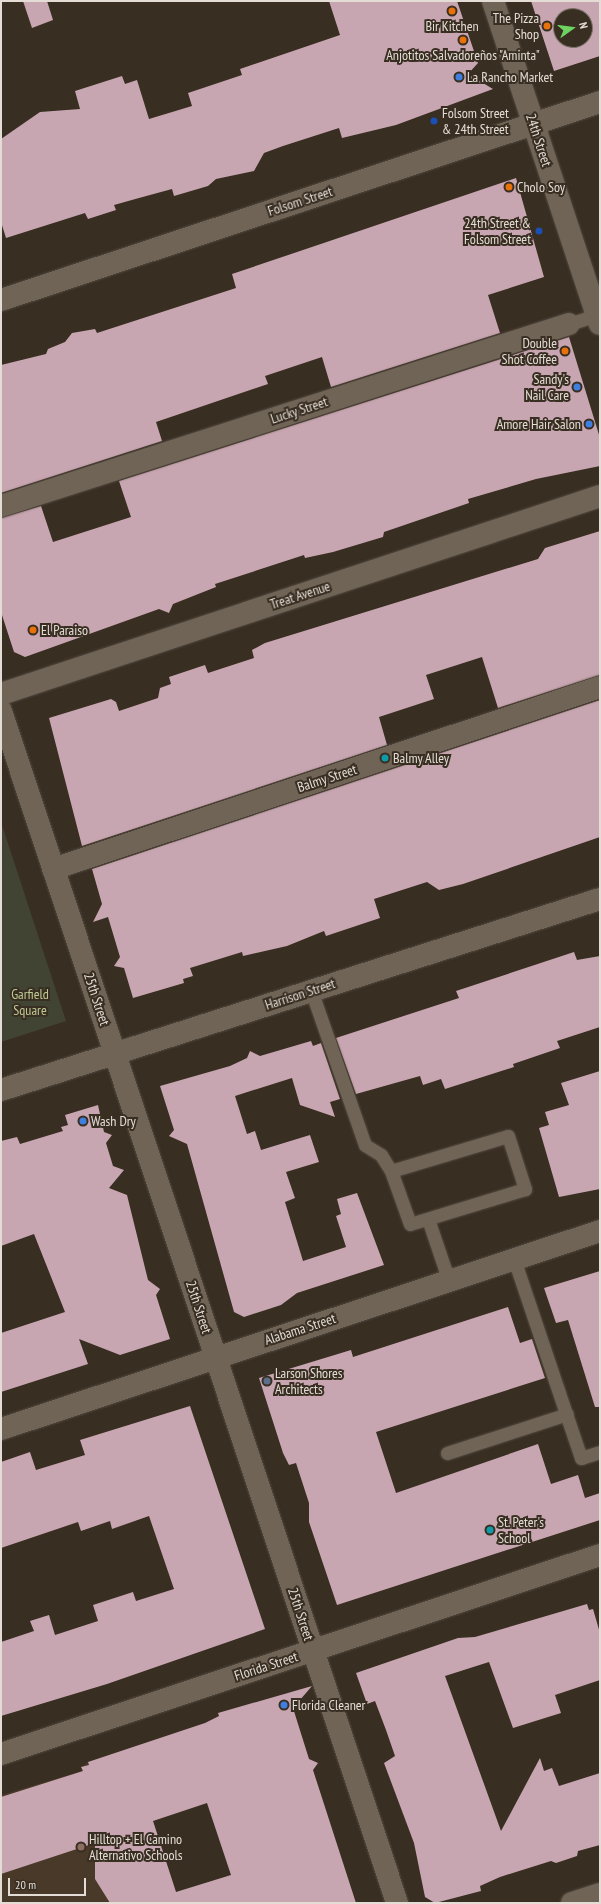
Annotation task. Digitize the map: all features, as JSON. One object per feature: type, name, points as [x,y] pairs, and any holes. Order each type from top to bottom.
[{"type":"street","name":"24th Street","points":[[493,1],[598,319]]},
{"type":"street","name":"Folsom Street","points":[[1,300],[600,102]]},
{"type":"street","name":"Lucky Street","points":[[1,506],[569,324]]},
{"type":"street","name":"Treat Avenue","points":[[1,694],[600,496]]},
{"type":"street","name":"Balmy Street","points":[[53,869],[600,687]]},
{"type":"street","name":"25th Street","points":[[1,711],[397,1903]]},
{"type":"street","name":"Harrison Street","points":[[1,1090],[600,899]]},
{"type":"street","name":"Alabama Street","points":[[1,1428],[600,1231]]},
{"type":"street","name":"Florida Street","points":[[1,1754],[600,1555]]},
{"type":"street","points":[[572,1903],[600,1894]]},
{"type":"lane","name":"Lucky Street","points":[[569,324],[598,319]]},
{"type":"lane","points":[[311,990],[365,1145],[381,1155],[391,1171],[410,1224],[525,1189],[508,1136],[391,1171]]},
{"type":"lane","points":[[428,1218],[449,1280]]},
{"type":"lane","points":[[514,1259],[581,1458],[600,1452]]},
{"type":"lane","points":[[447,1453],[567,1414]]},
{"type":"shaded area","name":"Hilltop + El Camino Alternativo Schools","points":[[130,1749],[178,1898],[171,1903],[1,1903],[1,1795],[82,1771],[82,1767],[88,1762]]},
{"type":"green space","name":"Garfield Square","points":[[1,822],[66,1021],[1,1042]]},
{"type":"building","points":[[23,1],[47,1],[53,20],[32,28]]},
{"type":"building","points":[[329,1],[457,1],[478,63],[468,74],[493,89],[396,125],[342,138],[339,128],[283,146],[264,153],[254,171],[216,179],[208,186],[174,196],[172,189],[114,205],[116,210],[88,219],[85,213],[6,238],[1,222],[1,139],[40,112],[80,109],[75,91],[122,76],[125,84],[137,80],[149,119],[192,106],[188,93],[242,75],[240,69],[340,35]]},
{"type":"building","points":[[531,1],[600,1],[600,56],[554,71]]},
{"type":"building","points":[[516,178],[544,277],[488,295],[500,333],[331,387],[322,357],[265,376],[268,384],[156,422],[162,441],[1,493],[1,365],[46,354],[48,349],[65,342],[72,333],[95,329],[97,333],[236,288],[232,274]]},
{"type":"building","points":[[569,337],[600,438],[600,466],[536,479],[468,499],[469,503],[384,532],[383,537],[333,552],[305,558],[304,555],[215,584],[216,587],[173,604],[169,613],[159,609],[25,657],[14,652],[1,612],[1,518],[41,506],[53,542],[131,517],[119,481]]},
{"type":"building","points":[[600,531],[600,675],[498,708],[482,657],[426,675],[434,699],[379,717],[387,745],[82,846],[49,718],[111,699],[116,702],[119,711],[158,698],[160,688],[171,684],[169,677],[205,665],[208,673],[254,658],[252,650],[265,643],[538,559],[545,548]]},
{"type":"building","points":[[600,700],[600,837],[463,884],[439,890],[427,882],[374,899],[380,918],[326,936],[324,931],[287,946],[243,956],[242,952],[190,968],[193,976],[183,979],[184,983],[133,998],[124,968],[114,966],[120,957],[108,917],[93,922],[102,904],[92,869]]},
{"type":"building","points":[[574,952],[577,960],[600,956],[600,1027],[557,1041],[560,1048],[513,1064],[514,1067],[445,1089],[441,1079],[423,1085],[420,1076],[356,1094],[336,1038],[459,998],[456,991]]},
{"type":"building","points":[[311,1041],[313,1046],[321,1043],[340,1099],[330,1102],[335,1117],[300,1105],[292,1078],[235,1096],[247,1134],[255,1131],[261,1150],[310,1135],[319,1162],[286,1172],[295,1198],[285,1202],[303,1261],[346,1247],[336,1216],[341,1214],[337,1199],[357,1193],[384,1265],[297,1293],[281,1305],[244,1317],[234,1312],[187,1144],[169,1136],[174,1130],[160,1086],[230,1066],[247,1058],[250,1051],[260,1056]]},
{"type":"building","points":[[600,1071],[600,1189],[559,1197],[539,1128],[549,1125],[545,1112],[569,1105],[561,1083]]},
{"type":"building","points":[[98,1105],[104,1132],[112,1135],[106,1143],[113,1166],[124,1170],[109,1188],[127,1195],[148,1280],[160,1289],[156,1295],[170,1339],[120,1355],[79,1339],[88,1364],[1,1392],[1,1333],[65,1312],[34,1234],[1,1246],[1,1141],[17,1137],[20,1144],[63,1131],[61,1127],[68,1125],[65,1115]]},
{"type":"building","points":[[600,1271],[600,1407],[595,1407],[568,1320],[556,1323],[544,1288]]},
{"type":"building","points":[[508,1307],[520,1343],[532,1339],[545,1378],[376,1432],[396,1493],[538,1444],[551,1484],[578,1475],[585,1498],[600,1493],[600,1520],[337,1605],[309,1522],[309,1503],[296,1463],[289,1465],[283,1453],[259,1378],[351,1350],[353,1357]]},
{"type":"building","points":[[190,1406],[265,1629],[107,1684],[1,1716],[1,1642],[34,1631],[30,1621],[49,1615],[55,1635],[98,1621],[93,1605],[133,1592],[136,1601],[174,1589],[149,1516],[112,1529],[110,1521],[81,1531],[78,1522],[1,1548],[1,1462],[30,1452],[36,1470],[85,1455],[80,1440]]},
{"type":"building","points":[[587,1604],[589,1610],[593,1609],[600,1633],[600,1680],[555,1695],[561,1713],[513,1728],[489,1662],[445,1676],[501,1831],[540,1758],[544,1771],[552,1768],[559,1786],[600,1773],[600,1845],[578,1851],[577,1856],[556,1863],[551,1861],[500,1877],[480,1886],[481,1891],[435,1903],[425,1897],[414,1843],[384,1763],[395,1756],[375,1701],[367,1704],[356,1673],[458,1638],[475,1637]]},
{"type":"building","points":[[312,1686],[293,1708],[309,1759],[318,1763],[313,1770],[356,1903],[110,1903],[95,1879],[95,1843],[1,1874],[1,1797],[83,1771],[81,1767],[89,1765],[88,1762],[205,1723],[219,1716],[218,1713]],"holes":[[[207,1803],[231,1875],[176,1892],[153,1821]]]},
{"type":"place","name":"Bir Kitchen","points":[[452,11]]},
{"type":"place","name":"The Pizza Shop","points":[[547,26]]},
{"type":"place","name":"Anjotitos Salvadoreños \"Aminta\"","points":[[463,40]]},
{"type":"place","name":"La Rancho Market","points":[[459,77]]},
{"type":"place","name":"Folsom Street & 24th Street","points":[[434,121]]},
{"type":"place","name":"Cholo Soy","points":[[509,187]]},
{"type":"place","name":"24th Street & Folsom Street","points":[[539,231]]},
{"type":"place","name":"Double Shot Coffee","points":[[565,351]]},
{"type":"place","name":"Sandy's Nail Care","points":[[577,387]]},
{"type":"place","name":"Amore Hair Salon","points":[[589,424]]},
{"type":"place","name":"El Paraiso","points":[[33,630]]},
{"type":"place","name":"Balmy Alley","points":[[385,758]]},
{"type":"place","name":"Wash Dry","points":[[83,1121]]},
{"type":"place","name":"Larson Shores Architects","points":[[267,1381]]},
{"type":"place","name":"St. Peter's School","points":[[490,1530]]},
{"type":"place","name":"Florida Cleaner","points":[[284,1705]]},
{"type":"place","name":"Hilltop + El Camino Alternativo Schools","points":[[81,1847]]}]
